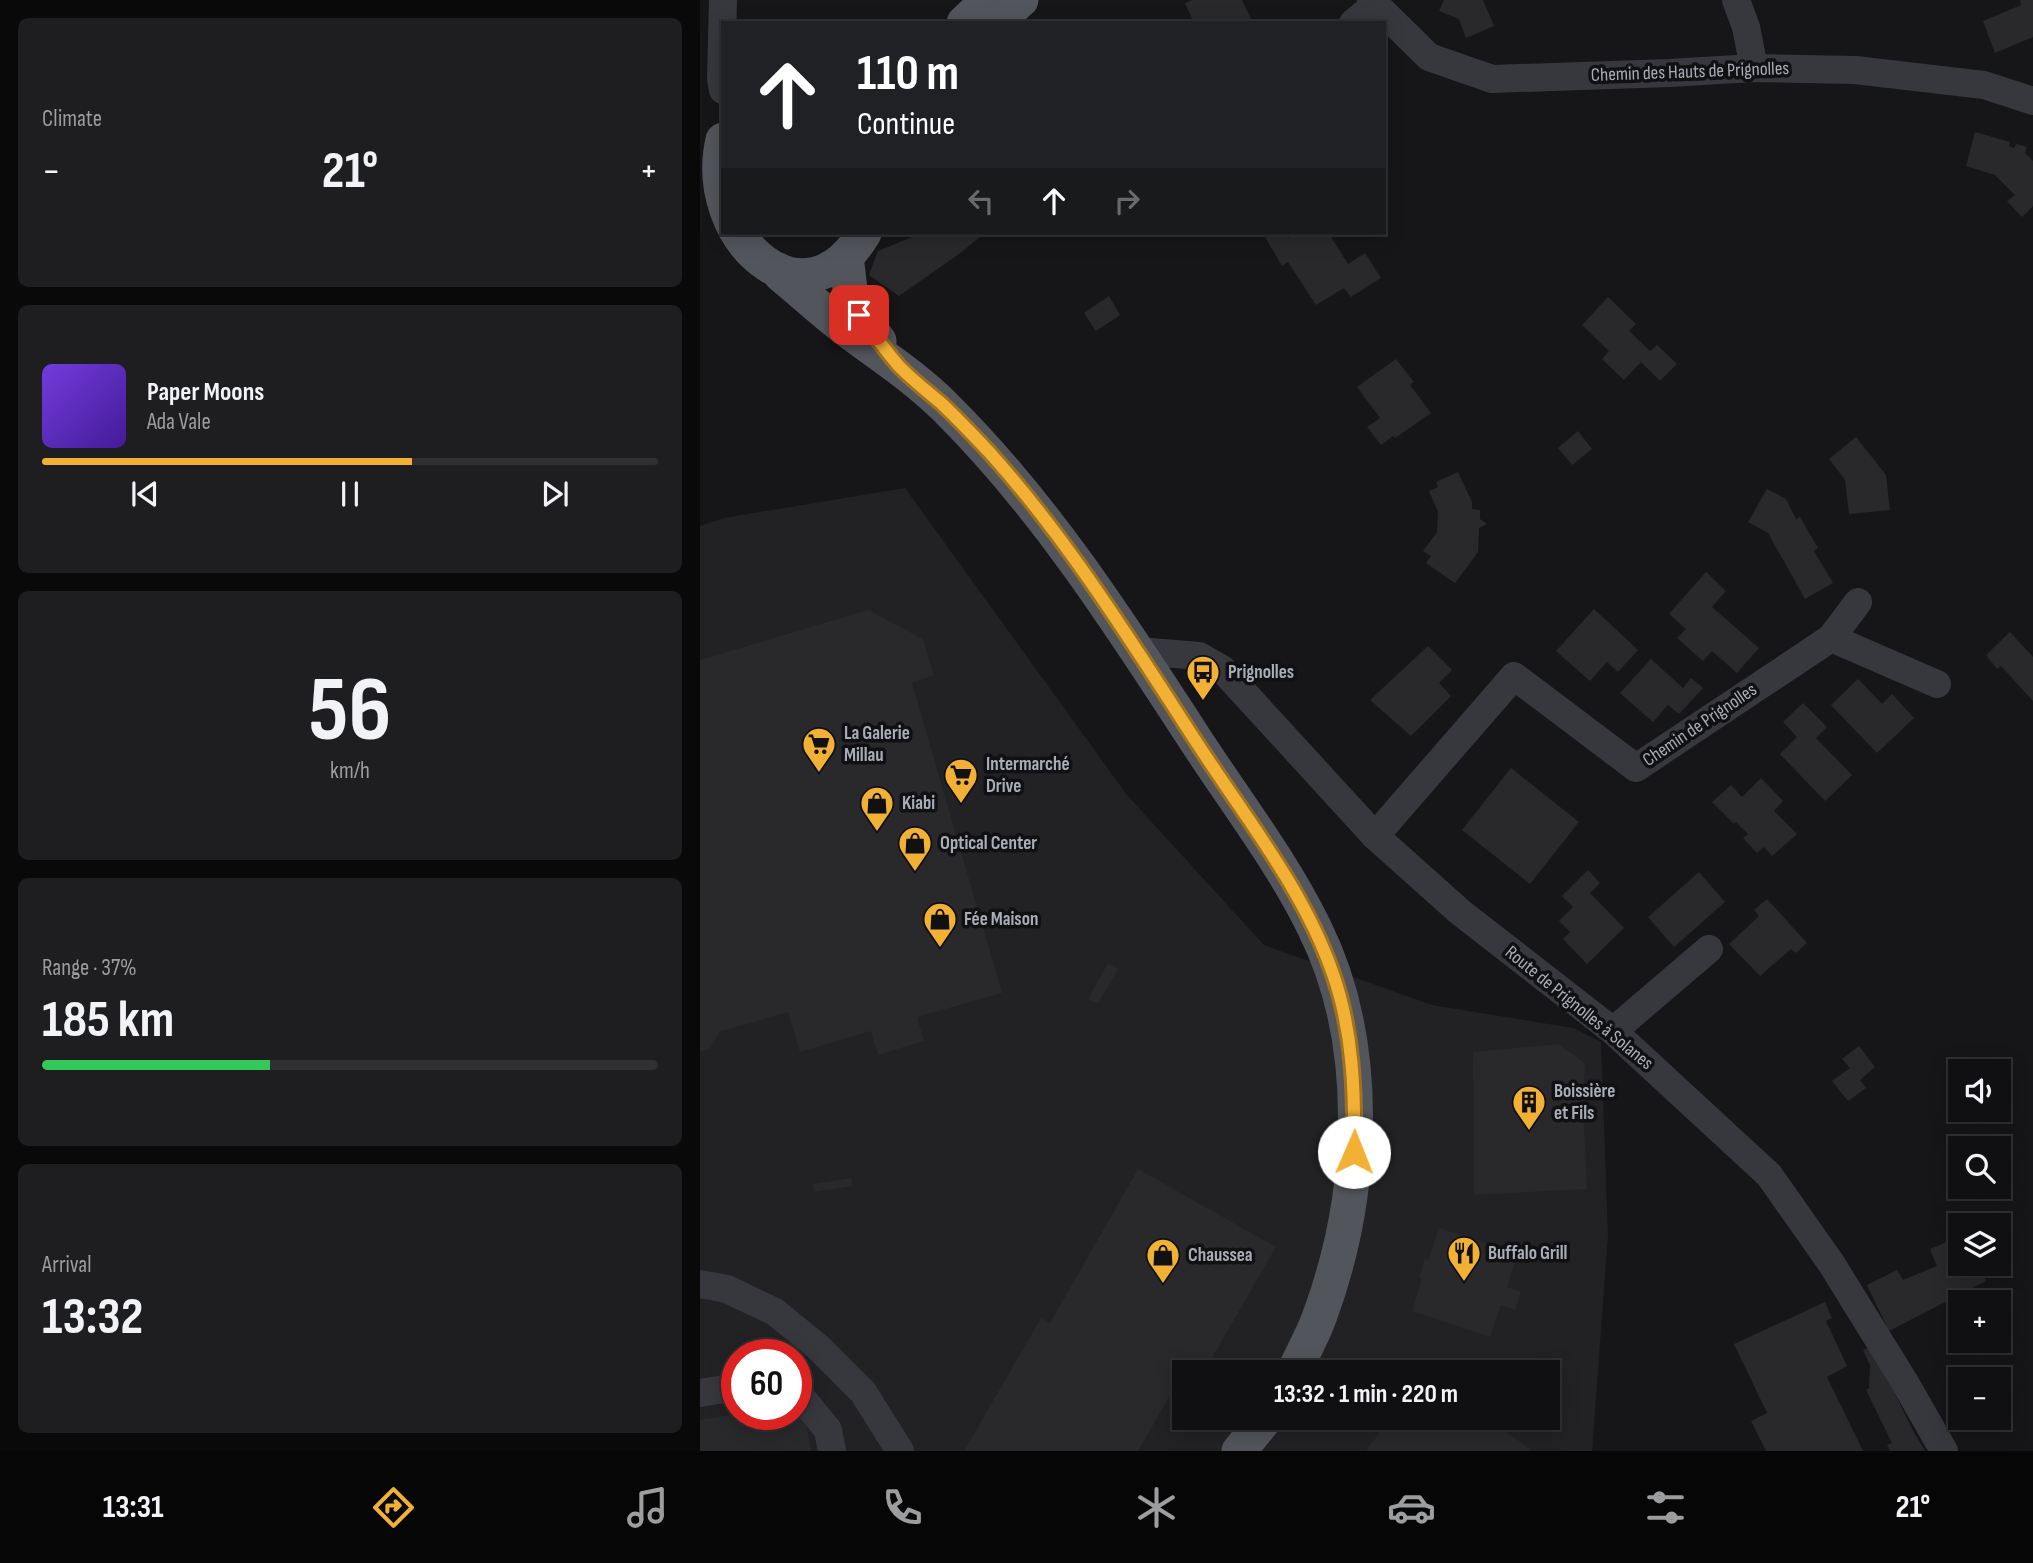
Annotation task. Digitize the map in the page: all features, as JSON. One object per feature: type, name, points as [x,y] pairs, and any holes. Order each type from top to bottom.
[{"type":"main road","points":[[966,21],[988,0]]},
{"type":"main road","points":[[997,21],[1021,0]]},
{"type":"main road","points":[[711,158],[706,183],[709,232],[744,262],[766,272],[799,275],[816,272],[855,244]]},
{"type":"main road","points":[[855,244],[851,298],[859,315],[899,365]]},
{"type":"main road","points":[[782,275],[843,326],[899,365],[944,405],[999,464],[1042,516],[1138,650],[1280,865],[1315,929],[1342,1005],[1352,1060],[1355,1109],[1354,1173],[1346,1223],[1334,1271],[1318,1320],[1300,1360]]},
{"type":"main road","points":[[1239,1451],[1256,1430]]},
{"type":"street","points":[[723,0],[723,21]]},
{"type":"street","points":[[736,0],[739,21]]},
{"type":"street","points":[[1735,0],[1746,27],[1754,68]]},
{"type":"street","points":[[1355,21],[1374,2]]},
{"type":"street","name":"Chemin des Hauts de Prignolles","points":[[1374,2],[1429,57],[1492,79],[1754,68],[1854,70],[1984,85],[2033,101]]},
{"type":"street","points":[[1858,602],[1831,638],[1937,684]]},
{"type":"street","name":"Chemin de Prignolles","points":[[1375,836],[1514,676],[1636,768],[1831,638]]},
{"type":"street","name":"Route de Prignolles à Solanes","points":[[1138,650],[1199,656],[1222,669],[1375,836],[1460,912],[1613,1031],[1769,1175],[1831,1263],[1944,1451]]},
{"type":"street","points":[[1613,1031],[1709,948]]},
{"type":"street","points":[[700,1284],[727,1289],[775,1312],[818,1347],[863,1392],[900,1451]]},
{"type":"street","points":[[700,1393],[721,1390]]},
{"type":"street","points":[[812,1410],[828,1430],[832,1451]]},
{"type":"shaded area","points":[[905,488],[1127,795],[1264,945],[1432,1005],[1573,1028],[1601,1042],[1608,1236],[1592,1451],[700,1451],[700,526],[724,518]]},
{"type":"building","points":[[1192,0],[1242,0],[1252,21],[1193,21],[1185,3]]},
{"type":"building","points":[[1444,0],[1483,0],[1494,26],[1466,38],[1459,19],[1439,11]]},
{"type":"building","points":[[2020,0],[2033,0],[2033,37],[1995,53],[1983,21],[2021,5]]},
{"type":"building","points":[[1975,132],[2010,142],[2009,146],[2014,148],[2016,144],[2027,147],[2025,153],[2033,161],[2033,206],[2022,217],[2007,201],[2015,195],[1995,175],[1966,166]]},
{"type":"building","points":[[917,235],[983,235],[899,296],[869,275],[878,251]]},
{"type":"building","points":[[1264,235],[1286,235],[1288,238],[1294,235],[1334,235],[1331,237],[1348,264],[1365,253],[1381,278],[1351,297],[1344,288],[1316,305],[1288,262],[1282,266]]},
{"type":"building","points":[[1109,296],[1120,315],[1096,331],[1084,313]]},
{"type":"building","points":[[1608,297],[1636,324],[1629,331],[1650,351],[1657,345],[1677,364],[1660,381],[1641,362],[1624,380],[1602,359],[1609,351],[1582,325]]},
{"type":"building","points":[[1396,359],[1414,382],[1410,385],[1431,413],[1381,445],[1367,427],[1380,418],[1357,387]]},
{"type":"building","points":[[1578,431],[1592,449],[1572,465],[1558,448]]},
{"type":"building","points":[[1856,437],[1886,475],[1890,510],[1849,514],[1845,480],[1829,459]]},
{"type":"building","points":[[1458,472],[1472,502],[1472,509],[1480,510],[1480,519],[1487,524],[1479,528],[1478,552],[1455,583],[1426,563],[1431,556],[1423,551],[1437,532],[1438,512],[1429,491],[1438,487],[1436,482]]},
{"type":"building","points":[[1767,489],[1786,499],[1796,519],[1800,517],[1818,548],[1814,551],[1833,583],[1805,599],[1768,533],[1748,522]]},
{"type":"building","points":[[1706,572],[1726,591],[1712,607],[1759,648],[1737,673],[1712,651],[1703,661],[1677,638],[1686,629],[1669,614]]},
{"type":"building","points":[[1594,609],[1638,650],[1618,672],[1607,662],[1590,681],[1556,651]]},
{"type":"building","name":"La Galerie Millau","points":[[868,610],[923,639],[934,675],[912,683],[1002,993],[917,1017],[924,1041],[878,1055],[871,1031],[800,1052],[788,1012],[719,1032],[710,1049],[700,1052],[700,660]]},
{"type":"building","points":[[2010,632],[2033,657],[2033,701],[2001,666],[1997,669],[1986,655]]},
{"type":"building","points":[[1428,646],[1452,670],[1439,683],[1451,696],[1411,736],[1370,700]]},
{"type":"building","points":[[1651,659],[1683,688],[1691,678],[1703,688],[1679,714],[1668,705],[1653,722],[1620,693]]},
{"type":"building","points":[[1858,679],[1882,704],[1892,694],[1914,718],[1877,753],[1831,705]]},
{"type":"building","points":[[1803,703],[1827,727],[1816,738],[1852,775],[1825,801],[1780,754],[1797,737],[1783,722]]},
{"type":"building","points":[[1511,768],[1579,822],[1530,884],[1462,830]]},
{"type":"building","points":[[1761,778],[1783,801],[1774,811],[1797,834],[1772,856],[1764,847],[1757,853],[1743,838],[1748,834],[1712,802],[1731,785],[1742,797]]},
{"type":"building","points":[[1588,870],[1600,883],[1590,893],[1624,928],[1587,964],[1563,939],[1570,932],[1559,921],[1573,907],[1562,896]]},
{"type":"building","points":[[1699,872],[1725,902],[1674,947],[1648,917]]},
{"type":"building","points":[[1767,899],[1807,943],[1796,953],[1791,949],[1760,976],[1729,944],[1759,916],[1754,910]]},
{"type":"building","points":[[1108,963],[1118,969],[1098,1004],[1088,999]]},
{"type":"building","points":[[1558,1044],[1585,1063],[1583,1107],[1587,1189],[1474,1195],[1473,1052]]},
{"type":"building","points":[[1859,1046],[1875,1067],[1860,1080],[1866,1088],[1848,1101],[1832,1081],[1850,1068],[1842,1059]]},
{"type":"building","name":"Chaussea","points":[[1138,1169],[1276,1247],[1211,1360],[1172,1360],[1172,1392],[1138,1451],[964,1451],[1041,1318],[1050,1323]]},
{"type":"building","points":[[851,1178],[852,1186],[814,1192],[813,1184]]},
{"type":"building","name":"Buffalo Grill","points":[[1439,1228],[1518,1254],[1507,1287],[1521,1292],[1515,1310],[1501,1305],[1490,1337],[1412,1311],[1422,1279],[1419,1277]]},
{"type":"building","points":[[1948,1242],[1948,1276],[1983,1276],[1986,1281],[1969,1290],[1948,1290],[1948,1301],[1889,1331],[1867,1285],[1897,1270],[1903,1280],[1937,1266],[1930,1249]]},
{"type":"building","points":[[1825,1302],[1832,1318],[1826,1321],[1847,1366],[1827,1377],[1863,1451],[1766,1451],[1751,1421],[1767,1413],[1734,1344]]},
{"type":"building","points":[[1872,1346],[1925,1451],[1890,1451],[1887,1445],[1892,1443],[1866,1390],[1869,1388],[1870,1365],[1863,1350]]},
{"type":"building","points":[[721,1416],[721,1430],[808,1430],[811,1451],[700,1451],[700,1420]]},
{"type":"building","points":[[1381,1430],[1504,1430],[1533,1451],[1366,1451]]},
{"type":"place","name":"Prignolles","points":[[1203,702]]},
{"type":"place","name":"La Galerie Millau","points":[[819,774]]},
{"type":"place","name":"Intermarché Drive","points":[[961,805]]},
{"type":"place","name":"Kiabi","points":[[877,833]]},
{"type":"place","name":"Optical Center","points":[[915,873]]},
{"type":"place","name":"Fée Maison","points":[[940,949]]},
{"type":"place","name":"Boissière et Fils","points":[[1529,1132]]},
{"type":"place","name":"Buffalo Grill","points":[[1464,1283]]},
{"type":"place","name":"Chaussea","points":[[1163,1285]]},
{"type":"route","points":[[859,315],[899,365],[944,405],[1042,516],[1138,650],[1219,776],[1274,855],[1315,929],[1342,1005],[1352,1060],[1354,1152]]}]
